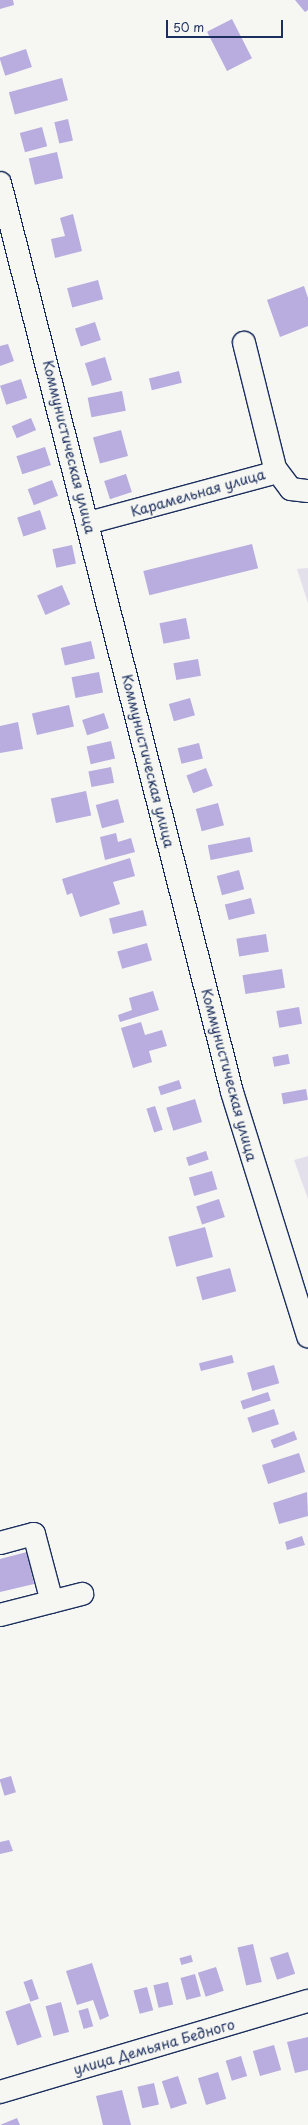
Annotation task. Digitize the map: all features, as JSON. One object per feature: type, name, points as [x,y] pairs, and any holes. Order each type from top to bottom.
[{"type":"street","name":"Коммунистическая улица","points":[[0,183],[232,1092],[308,1336]]},
{"type":"street","name":"Карамельная улица","points":[[88,523],[269,474],[275,468],[244,343]]},
{"type":"street","points":[[275,468],[291,489],[308,491]]},
{"type":"street","points":[[0,1543],[34,1534],[52,1602]]},
{"type":"street","points":[[0,1615],[82,1594]]},
{"type":"street","name":"улица Демьяна Бедного","points":[[0,2092],[308,2002]]},
{"type":"shaded area","points":[[308,568],[308,603],[297,569]]},
{"type":"shaded area","points":[[308,1156],[308,1199],[294,1160]]},
{"type":"building","points":[[0,0],[13,0],[14,5],[0,9]]},
{"type":"building","points":[[295,0],[308,0],[308,10],[305,12]]},
{"type":"building","points":[[232,19],[252,58],[227,71],[207,32]]},
{"type":"building","points":[[26,49],[32,67],[5,76],[0,57]]},
{"type":"building","points":[[62,78],[68,100],[15,114],[9,92]]},
{"type":"building","points":[[68,119],[73,140],[59,144],[54,122]]},
{"type":"building","points":[[42,127],[47,146],[25,152],[20,133]]},
{"type":"building","points":[[57,152],[63,178],[35,185],[29,159]]},
{"type":"building","points":[[73,214],[82,251],[55,258],[51,239],[65,236],[60,218]]},
{"type":"building","points":[[98,280],[103,299],[72,308],[67,288]]},
{"type":"building","points":[[304,286],[308,298],[308,326],[280,337],[267,300]]},
{"type":"building","points":[[95,322],[101,340],[81,347],[75,328]]},
{"type":"building","points":[[8,344],[14,361],[0,366],[0,346]]},
{"type":"building","points":[[105,357],[112,380],[92,386],[85,363]]},
{"type":"building","points":[[179,371],[182,383],[152,390],[149,378]]},
{"type":"building","points":[[21,379],[27,398],[6,405],[0,386]]},
{"type":"building","points":[[122,391],[126,411],[91,417],[88,398]]},
{"type":"building","points":[[31,418],[36,430],[17,438],[12,426]]},
{"type":"building","points":[[121,430],[128,456],[100,464],[93,438]]},
{"type":"building","points":[[45,447],[51,465],[22,474],[16,456]]},
{"type":"building","points":[[126,474],[132,492],[110,499],[104,481]]},
{"type":"building","points":[[52,480],[58,496],[34,505],[28,489]]},
{"type":"building","points":[[40,510],[46,529],[23,536],[17,517]]},
{"type":"building","points":[[252,544],[258,568],[149,595],[143,571]]},
{"type":"building","points":[[72,545],[76,564],[56,568],[52,549]]},
{"type":"building","points":[[62,585],[70,604],[45,615],[37,596]]},
{"type":"building","points":[[186,618],[190,639],[164,644],[159,623]]},
{"type":"building","points":[[91,641],[95,659],[65,666],[61,648]]},
{"type":"building","points":[[198,659],[201,676],[176,680],[173,663]]},
{"type":"building","points":[[99,672],[103,693],[76,698],[72,677]]},
{"type":"building","points":[[190,698],[195,715],[174,721],[169,704]]},
{"type":"building","points":[[69,705],[74,726],[37,735],[32,714]]},
{"type":"building","points":[[104,713],[109,728],[87,735],[82,720]]},
{"type":"building","points":[[18,722],[23,749],[0,753],[0,726]]},
{"type":"building","points":[[111,741],[115,759],[91,764],[87,747]]},
{"type":"building","points":[[199,743],[203,759],[182,764],[178,748]]},
{"type":"building","points":[[111,767],[114,783],[91,787],[88,771]]},
{"type":"building","points":[[206,768],[213,786],[193,793],[186,776]]},
{"type":"building","points":[[86,791],[91,815],[56,823],[51,798]]},
{"type":"building","points":[[118,799],[124,822],[102,828],[96,805]]},
{"type":"building","points":[[218,803],[224,825],[202,831],[196,809]]},
{"type":"building","points":[[116,833],[118,842],[131,838],[135,852],[105,860],[100,837]]},
{"type":"building","points":[[250,837],[253,852],[211,860],[208,845]]},
{"type":"building","points":[[130,858],[135,876],[113,882],[120,904],[80,917],[72,893],[67,895],[62,879]]},
{"type":"building","points":[[239,870],[244,889],[222,895],[217,876]]},
{"type":"building","points":[[251,898],[255,914],[229,920],[225,905]]},
{"type":"building","points":[[143,910],[147,926],[113,934],[109,918]]},
{"type":"building","points":[[266,934],[269,952],[239,956],[236,939]]},
{"type":"building","points":[[147,943],[152,960],[122,969],[117,952]]},
{"type":"building","points":[[282,969],[285,988],[245,994],[242,975]]},
{"type":"building","points":[[153,991],[159,1010],[120,1022],[118,1015],[132,1010],[129,998]]},
{"type":"building","points":[[299,1007],[302,1024],[279,1028],[276,1011]]},
{"type":"building","points":[[141,1022],[145,1035],[162,1030],[167,1046],[149,1051],[152,1062],[133,1068],[121,1028]]},
{"type":"building","points":[[288,1054],[290,1064],[274,1067],[272,1057]]},
{"type":"building","points":[[179,1080],[182,1089],[161,1095],[158,1087]]},
{"type":"building","points":[[306,1089],[308,1100],[283,1104],[281,1093]]},
{"type":"building","points":[[195,1099],[202,1122],[173,1131],[166,1108]]},
{"type":"building","points":[[155,1106],[163,1130],[154,1133],[146,1109]]},
{"type":"building","points":[[206,1151],[209,1160],[189,1166],[186,1157]]},
{"type":"building","points":[[212,1171],[217,1189],[194,1196],[189,1178]]},
{"type":"building","points":[[219,1199],[225,1217],[202,1224],[196,1206]]},
{"type":"building","points":[[205,1227],[213,1257],[176,1267],[168,1237]]},
{"type":"building","points":[[230,1268],[236,1291],[202,1300],[196,1277]]},
{"type":"building","points":[[232,1355],[234,1363],[201,1371],[199,1363]]},
{"type":"building","points":[[274,1365],[279,1383],[252,1391],[247,1373]]},
{"type":"building","points":[[268,1392],[271,1401],[243,1410],[240,1401]]},
{"type":"building","points":[[274,1409],[279,1424],[252,1433],[247,1418]]},
{"type":"building","points":[[294,1431],[297,1439],[274,1448],[271,1440]]},
{"type":"building","points":[[299,1453],[305,1472],[268,1484],[262,1465]]},
{"type":"building","points":[[307,1492],[308,1516],[279,1524],[273,1503]]},
{"type":"building","points":[[302,1536],[305,1545],[287,1550],[285,1542]]},
{"type":"building","points":[[27,1552],[34,1584],[0,1592],[0,1559]]},
{"type":"building","points":[[11,1776],[16,1792],[4,1796],[0,1779]]},
{"type":"building","points":[[9,1840],[13,1851],[0,1854],[0,1842]]},
{"type":"building","points":[[253,1944],[262,1982],[246,1986],[237,1948]]},
{"type":"building","points":[[288,1952],[295,1974],[277,1980],[270,1958]]},
{"type":"building","points":[[191,1955],[193,1962],[181,1965],[179,1958]]},
{"type":"building","points":[[92,1963],[109,2016],[100,2020],[93,2000],[77,2005],[66,1971]]},
{"type":"building","points":[[216,1967],[224,1991],[206,1997],[198,1973]]},
{"type":"building","points":[[195,1974],[201,1996],[186,2000],[181,1978]]},
{"type":"building","points":[[32,1979],[39,1999],[30,2002],[23,1982]]},
{"type":"building","points":[[168,1982],[173,2004],[159,2008],[153,1985]]},
{"type":"building","points":[[147,1987],[153,2010],[140,2014],[133,1991]]},
{"type":"building","points":[[61,2002],[69,2032],[54,2036],[46,2006]]},
{"type":"building","points":[[30,2003],[42,2037],[17,2046],[5,2011]]},
{"type":"building","points":[[88,2008],[93,2026],[84,2029],[78,2011]]},
{"type":"building","points":[[308,2037],[308,2070],[295,2073],[287,2042]]},
{"type":"building","points":[[274,2045],[281,2070],[260,2076],[253,2051]]},
{"type":"building","points":[[241,2056],[247,2076],[232,2081],[226,2061]]},
{"type":"building","points":[[218,2072],[226,2099],[206,2105],[198,2078]]},
{"type":"building","points":[[178,2076],[187,2104],[171,2109],[162,2081]]},
{"type":"building","points":[[154,2083],[159,2104],[142,2108],[137,2087]]},
{"type":"building","points":[[122,2090],[131,2125],[103,2125],[96,2096]]},
{"type":"building","points":[[17,2118],[20,2125],[0,2125]]}]
